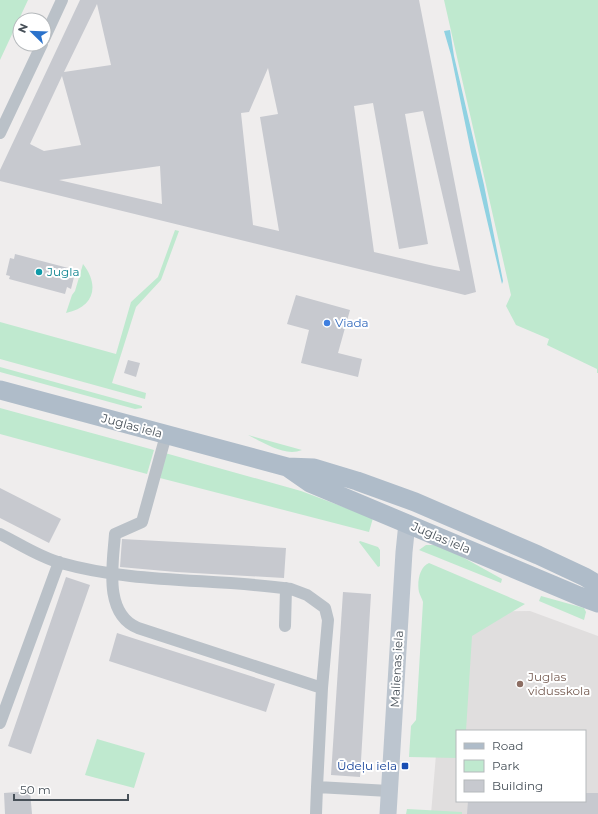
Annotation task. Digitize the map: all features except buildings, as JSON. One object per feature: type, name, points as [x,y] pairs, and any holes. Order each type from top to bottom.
[{"type":"main road","name":"Juglas iela","points":[[0,390],[287,467],[314,468],[357,481],[415,502],[538,555],[585,577],[598,585]]},
{"type":"main road","name":"Juglas iela","points":[[287,467],[310,483],[598,603]]},
{"type":"main road","points":[[407,523],[415,502]]},
{"type":"street","points":[[52,22],[62,0]]},
{"type":"street","points":[[0,133],[38,52]]},
{"type":"street","points":[[166,435],[142,522],[115,534],[113,574],[114,595],[120,614],[130,625],[322,688]]},
{"type":"street","name":"Malienas iela","points":[[388,814],[407,523]]},
{"type":"street","points":[[0,534],[39,554],[60,562],[100,572],[286,588],[307,595],[324,608],[328,620],[322,688],[316,814]]},
{"type":"street","points":[[0,723],[60,562]]},
{"type":"street","points":[[285,626],[286,588]]},
{"type":"street","points":[[317,788],[389,791]]},
{"type":"shaded area","name":"Juglas vidusskola","points":[[530,611],[598,636],[598,814],[431,814],[448,612]]},
{"type":"green space","points":[[0,0],[28,0],[22,12],[12,12],[12,34],[0,60]]},
{"type":"green space","points":[[444,0],[598,0],[598,373],[597,369],[547,345],[549,339],[516,325],[506,306],[511,295]]},
{"type":"green space","points":[[175,230],[179,231],[161,280],[136,307],[112,383],[146,393],[145,399],[0,359],[0,322],[116,354],[131,302],[158,277]]},
{"type":"green space","points":[[83,264],[91,280],[91,294],[88,301],[83,306],[66,313],[72,295],[75,291]]},
{"type":"green space","points":[[0,367],[142,406],[142,408],[135,409],[0,372]]},
{"type":"green space","points":[[0,408],[154,450],[147,474],[0,434]]},
{"type":"green space","points":[[248,435],[302,450],[289,452],[275,448]]},
{"type":"green space","points":[[165,453],[301,491],[373,518],[369,532],[160,478]]},
{"type":"green space","points":[[360,541],[378,547],[380,550],[380,566],[378,567],[359,542]]},
{"type":"green space","points":[[426,545],[436,545],[457,554],[502,579],[501,583],[419,550]]},
{"type":"green space","points":[[429,563],[525,604],[472,636],[466,730],[456,730],[456,758],[409,757],[411,726],[416,720],[423,602],[418,584],[421,572]]},
{"type":"green space","points":[[541,596],[584,608],[586,612],[584,620],[539,601]]},
{"type":"green space","points":[[97,739],[145,753],[134,788],[85,775]]},
{"type":"green space","points":[[407,809],[462,812],[462,814],[406,814]]},
{"type":"water","points":[[450,30],[454,56],[484,185],[503,281],[502,284],[471,152],[451,55],[444,31]]},
{"type":"place","name":"Jugla","points":[[39,272]]},
{"type":"place","name":"Viada","points":[[327,323]]},
{"type":"place","name":"Juglas vidusskola","points":[[520,684]]},
{"type":"place","name":"Ūdeļu iela","points":[[405,766]]}]
